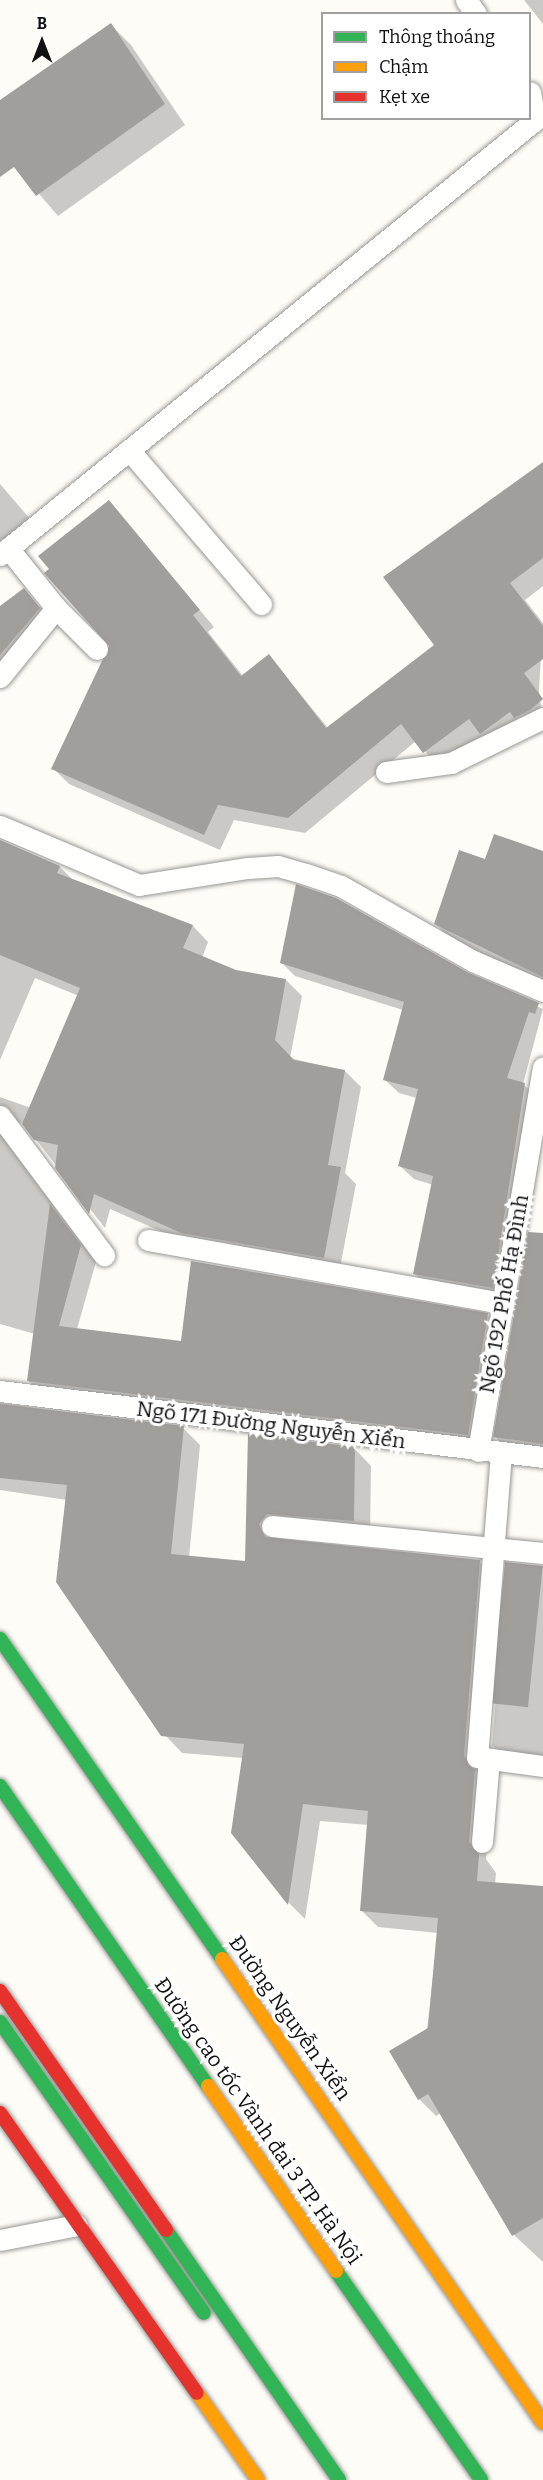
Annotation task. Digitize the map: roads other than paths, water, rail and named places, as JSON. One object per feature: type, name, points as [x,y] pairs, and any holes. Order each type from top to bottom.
[{"type":"main road","name":"Đường Nguyễn Xiển","points":[[0,1639],[543,2423]]},
{"type":"main road","name":"Đường cao tốc Vành đai 3 TP. Hà Nội","points":[[0,1786],[481,2480]]},
{"type":"main road","points":[[0,1991],[339,2480]]},
{"type":"main road","points":[[0,2022],[320,2480]]},
{"type":"main road","points":[[0,2114],[258,2480]]},
{"type":"lane","points":[[97,649],[4,551],[535,120],[531,98]]},
{"type":"lane","points":[[129,450],[261,604]]},
{"type":"lane","points":[[0,677],[56,608]]},
{"type":"lane","points":[[386,772],[451,763],[543,718]]},
{"type":"lane","points":[[0,826],[139,885],[248,868],[278,866],[306,874],[341,886],[473,962],[543,991]]},
{"type":"lane","name":"Ngõ 192 Phố Hạ Đình","points":[[478,1451],[543,1067]]},
{"type":"lane","points":[[0,1116],[104,1255]]},
{"type":"lane","points":[[148,1240],[503,1303]]},
{"type":"lane","name":"Ngõ 171 Đường Nguyễn Xiển","points":[[0,1391],[478,1451],[543,1457]]},
{"type":"lane","points":[[501,1453],[477,1757],[543,1766]]},
{"type":"lane","points":[[272,1526],[543,1553]]},
{"type":"lane","points":[[482,1842],[489,1759]]},
{"type":"lane","points":[[0,2240],[77,2225]]}]
